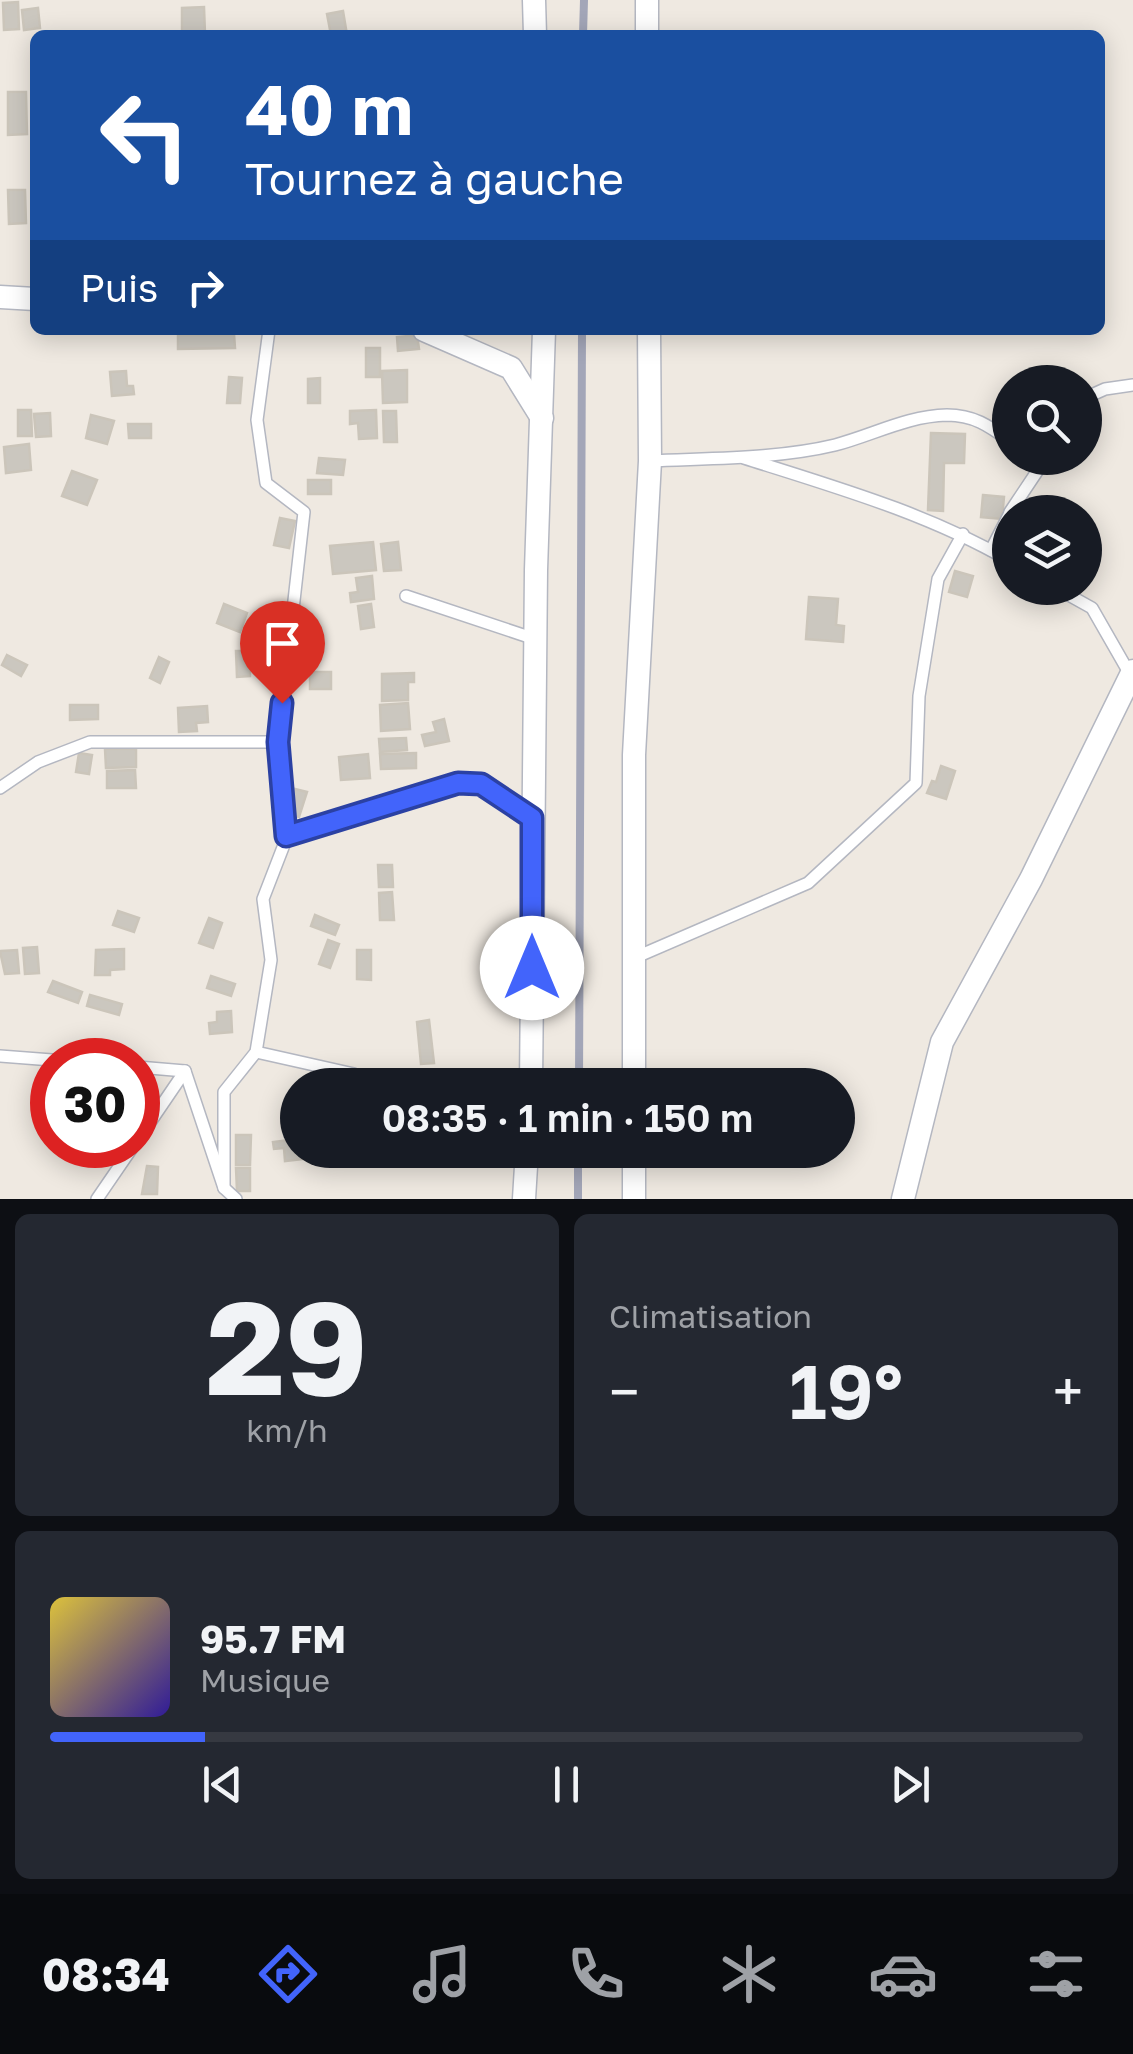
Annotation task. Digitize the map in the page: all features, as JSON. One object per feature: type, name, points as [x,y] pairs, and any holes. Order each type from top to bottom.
[{"type":"street","points":[[534,0],[535,30]]},
{"type":"street","points":[[647,0],[648,30]]},
{"type":"street","points":[[0,298],[30,300]]},
{"type":"street","points":[[436,335],[512,368],[542,418]]},
{"type":"street","points":[[531,1068],[535,639],[544,335]]},
{"type":"street","points":[[634,1068],[634,755],[650,461],[649,335]]},
{"type":"street","points":[[903,1199],[942,1042],[1031,880],[1132,673]]},
{"type":"street","points":[[524,1199],[526,1168]]},
{"type":"street","points":[[634,1168],[634,1199]]},
{"type":"lane","points":[[224,1188],[224,1092],[256,1052],[271,960],[263,899],[286,836],[278,742],[304,512],[266,483],[257,420],[268,335]]},
{"type":"lane","points":[[1102,390],[1133,386]]},
{"type":"lane","points":[[650,461],[834,445],[895,424],[946,415],[977,418],[992,428]]},
{"type":"lane","points":[[740,456],[855,493],[963,534],[991,550]]},
{"type":"lane","points":[[634,958],[808,883],[916,784],[920,696],[938,579],[963,534]]},
{"type":"lane","points":[[406,596],[535,639]]},
{"type":"lane","points":[[1087,605],[1132,673]]},
{"type":"lane","points":[[0,788],[38,762],[90,742],[278,742]]},
{"type":"lane","points":[[286,836],[458,783],[481,784],[532,818]]},
{"type":"lane","points":[[256,1052],[327,1068]]},
{"type":"lane","points":[[0,1056],[30,1058]]},
{"type":"lane","points":[[160,1069],[184,1071]]},
{"type":"lane","points":[[184,1071],[224,1188],[236,1199]]},
{"type":"lane","points":[[160,1106],[184,1071]]},
{"type":"lane","points":[[96,1199],[118,1168]]},
{"type":"building","points":[[18,2],[19,29],[4,30],[3,3]]},
{"type":"building","points":[[204,7],[205,30],[182,30],[182,8]]},
{"type":"building","points":[[38,8],[40,28],[24,30],[22,10]]},
{"type":"building","points":[[343,11],[346,30],[330,30],[327,14]]},
{"type":"building","points":[[8,92],[26,92],[27,134],[8,135]]},
{"type":"building","points":[[8,190],[25,190],[26,223],[9,224]]},
{"type":"building","points":[[178,335],[234,335],[235,348],[178,349]]},
{"type":"building","points":[[417,335],[419,349],[398,351],[397,337]]},
{"type":"building","points":[[366,348],[380,348],[380,377],[366,377]]},
{"type":"building","points":[[407,370],[407,402],[383,403],[382,371]]},
{"type":"building","points":[[126,371],[127,386],[133,386],[134,394],[112,396],[110,372]]},
{"type":"building","points":[[229,377],[242,378],[240,403],[227,403]]},
{"type":"building","points":[[320,378],[320,403],[308,403],[308,379]]},
{"type":"building","points":[[18,410],[31,410],[32,436],[18,436]]},
{"type":"building","points":[[376,410],[377,438],[359,439],[358,423],[350,424],[350,411]]},
{"type":"building","points":[[383,411],[396,411],[397,442],[384,442]]},
{"type":"building","points":[[50,413],[51,436],[36,437],[34,414]]},
{"type":"building","points":[[91,415],[114,421],[107,444],[86,438]]},
{"type":"building","points":[[128,424],[151,424],[151,438],[129,438]]},
{"type":"building","points":[[931,433],[965,434],[964,463],[944,463],[943,511],[928,510]]},
{"type":"building","points":[[29,444],[31,470],[6,473],[4,447]]},
{"type":"building","points":[[319,458],[345,460],[343,475],[317,473]]},
{"type":"building","points":[[72,471],[97,480],[87,505],[62,496]]},
{"type":"building","points":[[308,480],[331,480],[331,494],[308,494]]},
{"type":"building","points":[[983,495],[992,496],[992,518],[981,517]]},
{"type":"building","points":[[280,518],[295,521],[289,548],[274,545]]},
{"type":"building","points":[[373,542],[376,570],[333,574],[330,546]]},
{"type":"building","points":[[398,542],[401,570],[384,571],[381,544]]},
{"type":"building","points":[[955,571],[973,576],[967,597],[949,592]]},
{"type":"building","points":[[372,576],[374,599],[351,602],[350,593],[358,592],[356,578]]},
{"type":"building","points":[[809,597],[838,599],[836,625],[844,626],[843,642],[806,639]]},
{"type":"building","points":[[224,604],[247,613],[240,632],[217,623]]},
{"type":"building","points":[[371,604],[374,627],[361,629],[358,606]]},
{"type":"building","points":[[236,651],[250,651],[250,676],[237,677]]},
{"type":"building","points":[[7,655],[27,665],[21,676],[2,665]]},
{"type":"building","points":[[159,657],[169,662],[160,683],[150,678]]},
{"type":"building","points":[[310,672],[331,672],[331,689],[310,689]]},
{"type":"building","points":[[414,673],[414,682],[408,682],[408,700],[382,701],[382,674]]},
{"type":"building","points":[[408,703],[410,729],[381,731],[380,705]]},
{"type":"building","points":[[70,705],[98,705],[98,719],[70,720]]},
{"type":"building","points":[[207,706],[208,722],[196,723],[197,731],[179,732],[178,708]]},
{"type":"building","points":[[444,719],[449,741],[425,746],[422,735],[436,732],[433,722]]},
{"type":"building","points":[[406,738],[407,750],[380,752],[379,739]]},
{"type":"building","points":[[105,749],[136,749],[136,767],[106,768]]},
{"type":"building","points":[[79,753],[92,755],[89,774],[76,772]]},
{"type":"building","points":[[416,753],[416,768],[381,769],[380,754]]},
{"type":"building","points":[[368,754],[370,778],[341,780],[339,757]]},
{"type":"building","points":[[941,766],[955,771],[946,799],[927,793]]},
{"type":"building","points":[[135,770],[136,788],[107,788],[107,771]]},
{"type":"building","points":[[295,789],[307,792],[299,817],[288,814]]},
{"type":"building","points":[[378,865],[392,865],[393,887],[379,887]]},
{"type":"building","points":[[392,892],[394,920],[380,920],[379,893]]},
{"type":"building","points":[[118,911],[139,918],[134,932],[113,925]]},
{"type":"building","points":[[315,915],[339,925],[335,935],[311,926]]},
{"type":"building","points":[[209,918],[222,923],[213,948],[199,943]]},
{"type":"building","points":[[328,940],[339,944],[330,968],[319,964]]},
{"type":"building","points":[[37,947],[39,973],[25,974],[23,948]]},
{"type":"building","points":[[124,949],[124,969],[110,970],[110,975],[95,975],[96,950]]},
{"type":"building","points":[[17,950],[19,973],[5,974],[0,951]]},
{"type":"building","points":[[357,950],[371,950],[371,980],[357,979]]},
{"type":"building","points":[[211,976],[235,984],[231,996],[207,988]]},
{"type":"building","points":[[53,981],[82,992],[78,1003],[48,992]]},
{"type":"building","points":[[90,995],[122,1004],[119,1015],[87,1006]]},
{"type":"building","points":[[231,1011],[232,1032],[210,1034],[209,1023],[217,1022],[217,1012]]},
{"type":"building","points":[[429,1020],[434,1063],[421,1064],[417,1022]]},
{"type":"building","points":[[236,1135],[251,1135],[250,1165],[236,1165]]},
{"type":"building","points":[[147,1168],[158,1168],[157,1194],[142,1194]]},
{"type":"building","points":[[236,1168],[250,1168],[250,1191],[237,1191]]},
{"type":"railway","points":[[583,30],[584,0]]},
{"type":"railway","points":[[579,1068],[582,335]]},
{"type":"railway","points":[[578,1168],[578,1199]]},
{"type":"route","points":[[282,703],[278,742],[286,836],[458,783],[481,784],[532,818],[532,968]]}]
